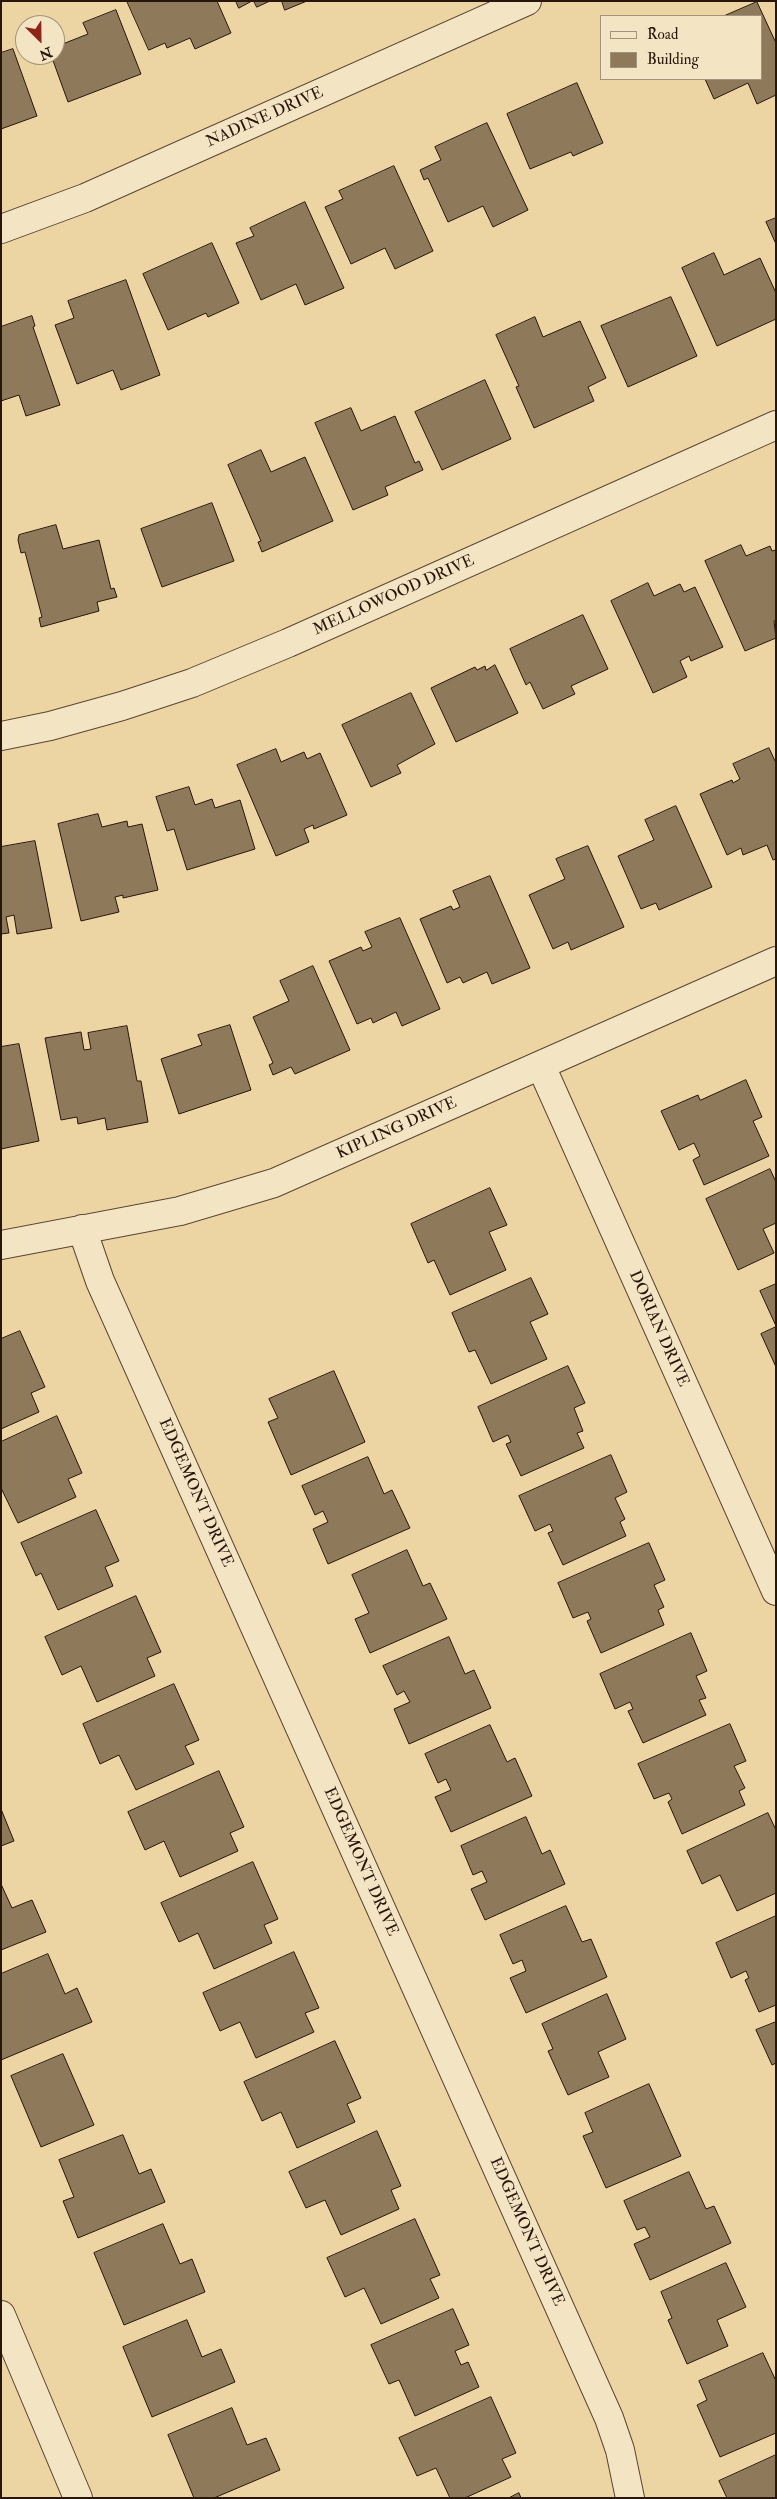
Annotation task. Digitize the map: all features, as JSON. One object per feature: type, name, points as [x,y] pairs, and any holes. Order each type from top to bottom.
[{"type":"street","name":"NADINE DRIVE","points":[[1,228],[85,198],[527,1]]},
{"type":"street","name":"MELLOWOOD DRIVE","points":[[1,736],[50,726],[122,706],[192,683],[288,643],[776,425]]},
{"type":"street","name":"KIPLING DRIVE","points":[[1,1245],[180,1211],[274,1183],[776,961]]},
{"type":"street","name":"DORIAN DRIVE","points":[[541,1066],[776,1591]]},
{"type":"street","name":"EDGEMONT DRIVE","points":[[82,1229],[100,1281],[609,2418],[620,2450],[630,2498]]},
{"type":"street","points":[[1,2315],[78,2498]]},
{"type":"building","points":[[127,1],[217,1],[231,33],[195,49],[190,38],[167,48],[165,43],[149,50]]},
{"type":"building","points":[[236,1],[252,1],[239,8]]},
{"type":"building","points":[[254,1],[270,1],[257,7]]},
{"type":"building","points":[[282,1],[307,1],[285,10]]},
{"type":"building","points":[[757,2],[776,43],[776,95],[757,104],[748,83],[714,99],[705,80],[762,80],[762,15],[726,15]]},
{"type":"building","points":[[116,10],[141,74],[68,102],[55,65],[65,65],[65,43],[88,34],[83,23]]},
{"type":"building","points":[[13,49],[15,65],[19,65],[37,116],[1,129],[1,53]]},
{"type":"building","points":[[577,83],[603,143],[573,156],[571,152],[530,169],[507,114]]},
{"type":"building","points":[[487,123],[528,210],[493,227],[483,206],[448,222],[428,178],[424,180],[420,170],[441,160],[435,147]]},
{"type":"building","points":[[394,166],[433,251],[395,269],[385,248],[351,264],[325,207],[343,199],[339,191]]},
{"type":"building","points":[[305,202],[344,288],[305,305],[296,284],[261,300],[236,243],[254,236],[250,228]]},
{"type":"building","points":[[776,218],[776,244],[766,222]]},
{"type":"building","points":[[212,243],[239,303],[208,317],[206,313],[168,330],[143,274]]},
{"type":"building","points":[[714,253],[724,275],[760,258],[776,293],[776,319],[717,346],[682,268]]},
{"type":"building","points":[[126,280],[160,375],[121,390],[113,370],[77,384],[55,325],[74,318],[68,301]]},
{"type":"building","points":[[671,297],[697,356],[628,387],[601,326]]},
{"type":"building","points":[[32,316],[35,326],[33,327],[60,405],[26,416],[19,395],[1,401],[1,327]]},
{"type":"building","points":[[535,317],[543,337],[580,321],[606,378],[588,387],[594,401],[534,428],[516,387],[519,386],[496,335]]},
{"type":"building","points":[[485,380],[511,439],[442,470],[415,412]]},
{"type":"building","points":[[351,408],[361,431],[395,416],[415,463],[419,461],[423,470],[385,487],[388,495],[353,510],[315,423]]},
{"type":"building","points":[[261,450],[271,472],[305,457],[333,521],[262,552],[258,542],[261,541],[228,465]]},
{"type":"building","points":[[212,503],[234,561],[162,587],[141,529]]},
{"type":"building","points":[[56,525],[63,549],[99,540],[111,589],[114,588],[117,597],[97,602],[99,611],[41,627],[39,618],[42,617],[25,552],[21,553],[18,540],[19,535]]},
{"type":"building","points":[[741,545],[746,556],[770,546],[772,551],[776,550],[776,620],[774,621],[776,638],[745,651],[705,561]]},
{"type":"building","points":[[648,583],[654,596],[680,584],[684,592],[695,587],[723,647],[691,661],[689,656],[680,661],[687,677],[653,693],[611,601]]},
{"type":"building","points":[[583,615],[608,669],[571,686],[575,694],[543,709],[530,682],[526,685],[510,649]]},
{"type":"building","points":[[495,665],[518,713],[456,742],[431,688],[475,667],[477,670],[485,666],[486,670]]},
{"type":"building","points":[[411,693],[435,744],[397,765],[401,773],[371,787],[342,725]]},
{"type":"building","points":[[769,748],[776,763],[776,859],[773,860],[767,845],[743,855],[741,848],[727,855],[700,794],[732,780],[733,783],[740,779],[733,764]]},
{"type":"building","points":[[276,749],[281,762],[304,752],[307,759],[320,753],[347,815],[314,829],[313,825],[304,829],[309,842],[276,856],[237,765]]},
{"type":"building","points":[[189,787],[195,805],[212,799],[215,808],[240,800],[255,849],[187,870],[174,829],[167,831],[156,797]]},
{"type":"building","points":[[676,806],[712,887],[659,910],[656,903],[641,909],[618,856],[654,840],[645,820]]},
{"type":"building","points":[[98,814],[102,827],[127,821],[128,827],[142,824],[158,890],[123,898],[123,895],[115,897],[119,912],[81,921],[58,824]]},
{"type":"building","points":[[35,841],[52,928],[17,934],[14,915],[6,917],[9,933],[1,934],[1,847]]},
{"type":"building","points":[[588,846],[624,927],[571,950],[568,942],[553,949],[529,895],[565,879],[556,859]]},
{"type":"building","points":[[490,876],[530,968],[492,984],[487,972],[463,983],[460,977],[447,983],[420,919],[451,906],[453,910],[460,907],[453,891]]},
{"type":"building","points":[[400,918],[440,1009],[402,1026],[396,1012],[373,1023],[371,1018],[357,1024],[329,961],[361,947],[363,951],[372,947],[365,932]]},
{"type":"building","points":[[313,966],[350,1050],[295,1074],[291,1067],[273,1075],[269,1065],[273,1063],[253,1017],[289,1001],[280,981]]},
{"type":"building","points":[[230,1025],[251,1090],[179,1114],[161,1059],[202,1045],[198,1035]]},
{"type":"building","points":[[127,1026],[137,1081],[141,1081],[148,1122],[107,1130],[105,1118],[78,1124],[77,1117],[61,1120],[45,1038],[81,1032],[84,1050],[91,1049],[88,1033]]},
{"type":"building","points":[[19,1044],[39,1141],[1,1149],[1,1047]]},
{"type":"building","points":[[746,1080],[762,1117],[753,1121],[769,1156],[704,1185],[693,1160],[700,1156],[694,1143],[679,1150],[661,1111],[698,1095],[700,1100]]},
{"type":"building","points":[[770,1169],[776,1182],[776,1223],[763,1229],[774,1253],[738,1270],[706,1199]]},
{"type":"building","points":[[490,1188],[507,1225],[489,1232],[506,1270],[450,1295],[434,1260],[428,1263],[411,1224]]},
{"type":"building","points":[[531,1278],[548,1314],[530,1322],[547,1359],[491,1384],[475,1350],[469,1352],[452,1313]]},
{"type":"building","points":[[776,1284],[776,1326],[760,1291]]},
{"type":"building","points":[[776,1327],[776,1367],[761,1334]]},
{"type":"building","points":[[20,1331],[45,1387],[31,1393],[39,1412],[1,1429],[1,1339]]},
{"type":"building","points":[[568,1366],[585,1403],[574,1408],[583,1431],[577,1433],[584,1448],[521,1476],[506,1444],[511,1442],[508,1435],[493,1442],[478,1407]]},
{"type":"building","points":[[334,1371],[365,1442],[291,1475],[268,1422],[278,1418],[269,1399]]},
{"type":"building","points":[[57,1416],[82,1473],[68,1479],[76,1497],[18,1523],[1,1488],[1,1442]]},
{"type":"building","points":[[611,1455],[627,1492],[615,1498],[625,1519],[620,1522],[626,1536],[563,1565],[548,1533],[553,1531],[550,1524],[535,1531],[519,1496]]},
{"type":"building","points":[[368,1457],[384,1494],[392,1490],[410,1528],[328,1564],[313,1529],[328,1522],[323,1511],[315,1515],[302,1486]]},
{"type":"building","points":[[96,1510],[119,1561],[105,1567],[113,1586],[58,1610],[41,1573],[36,1576],[21,1543]]},
{"type":"building","points":[[649,1543],[665,1580],[654,1585],[664,1607],[658,1610],[664,1625],[601,1653],[587,1621],[591,1619],[588,1612],[573,1618],[558,1583]]},
{"type":"building","points":[[407,1550],[423,1586],[430,1583],[447,1619],[370,1653],[355,1619],[369,1613],[352,1575]]},
{"type":"building","points":[[136,1596],[161,1652],[147,1658],[155,1676],[97,1702],[81,1666],[62,1675],[45,1637]]},
{"type":"building","points":[[691,1633],[707,1671],[696,1676],[706,1698],[699,1700],[706,1715],[643,1743],[628,1711],[633,1709],[630,1702],[615,1709],[600,1674]]},
{"type":"building","points":[[449,1637],[465,1674],[474,1670],[491,1708],[409,1744],[394,1709],[410,1702],[404,1691],[397,1695],[383,1666]]},
{"type":"building","points":[[174,1684],[199,1740],[185,1746],[194,1764],[136,1790],[119,1755],[100,1764],[83,1724]]},
{"type":"building","points":[[730,1724],[746,1761],[734,1766],[745,1788],[739,1791],[745,1805],[682,1834],[668,1802],[672,1799],[669,1793],[654,1799],[638,1764]]},
{"type":"building","points":[[490,1725],[507,1762],[515,1758],[532,1796],[451,1832],[435,1797],[451,1790],[446,1779],[438,1783],[425,1754]]},
{"type":"building","points":[[219,1771],[244,1827],[230,1833],[238,1851],[180,1877],[164,1841],[145,1850],[128,1812]]},
{"type":"building","points":[[1,1809],[14,1841],[1,1846]]},
{"type":"building","points":[[768,1813],[776,1830],[776,1893],[737,1911],[720,1875],[702,1884],[687,1851]]},
{"type":"building","points":[[526,1817],[542,1854],[550,1850],[565,1884],[485,1920],[471,1889],[487,1882],[482,1871],[473,1875],[461,1846]]},
{"type":"building","points":[[253,1862],[278,1919],[264,1925],[272,1943],[214,1969],[198,1933],[179,1942],[161,1903]]},
{"type":"building","points":[[1,1884],[12,1908],[32,1900],[46,1932],[1,1950]]},
{"type":"building","points":[[566,1906],[582,1942],[591,1939],[607,1977],[526,2013],[510,1978],[526,1971],[522,1960],[513,1964],[500,1935]]},
{"type":"building","points":[[776,1916],[776,2005],[759,2012],[745,1980],[749,1978],[746,1971],[731,1978],[716,1943]]},
{"type":"building","points":[[294,1952],[319,2008],[305,2013],[314,2032],[256,2058],[240,2022],[220,2031],[203,1993]]},
{"type":"building","points":[[48,1954],[65,1994],[77,1988],[92,2022],[1,2060],[1,1974]]},
{"type":"building","points":[[607,1994],[626,2039],[598,2052],[609,2077],[568,2095],[548,2051],[553,2049],[542,2024]]},
{"type":"building","points":[[776,2022],[776,2063],[772,2065],[756,2030]]},
{"type":"building","points":[[335,2041],[361,2098],[347,2104],[355,2122],[297,2148],[281,2112],[262,2121],[244,2082]]},
{"type":"building","points":[[63,2054],[94,2125],[41,2147],[11,2076]]},
{"type":"building","points":[[649,2084],[681,2156],[606,2188],[583,2136],[593,2132],[585,2113]]},
{"type":"building","points":[[377,2131],[401,2186],[391,2190],[399,2209],[341,2235],[325,2200],[306,2208],[289,2172]]},
{"type":"building","points":[[123,2135],[139,2174],[151,2169],[165,2202],[78,2238],[63,2201],[74,2197],[59,2160]]},
{"type":"building","points":[[689,2172],[706,2209],[714,2206],[731,2243],[650,2280],[634,2244],[650,2237],[645,2227],[637,2230],[624,2201]]},
{"type":"building","points":[[415,2219],[440,2275],[430,2279],[439,2298],[381,2324],[364,2288],[345,2297],[327,2258]]},
{"type":"building","points":[[163,2224],[180,2264],[192,2259],[205,2292],[124,2325],[94,2253]]},
{"type":"building","points":[[726,2263],[746,2307],[717,2320],[728,2346],[687,2364],[668,2320],[672,2318],[661,2292]]},
{"type":"building","points":[[453,2309],[469,2345],[455,2351],[461,2365],[468,2362],[479,2387],[415,2416],[399,2380],[389,2384],[371,2345]]},
{"type":"building","points":[[187,2320],[202,2357],[221,2349],[235,2382],[152,2417],[123,2347]]},
{"type":"building","points":[[763,2353],[776,2381],[776,2433],[720,2457],[697,2405],[707,2400],[699,2381]]},
{"type":"building","points":[[491,2397],[516,2453],[502,2459],[511,2477],[465,2498],[450,2498],[436,2468],[417,2476],[399,2438]]},
{"type":"building","points":[[232,2408],[247,2445],[266,2438],[280,2470],[214,2498],[194,2498],[168,2435]]},
{"type":"building","points":[[776,2455],[776,2498],[727,2498],[719,2481]]},
{"type":"building","points":[[519,2493],[521,2498],[509,2498]]}]
